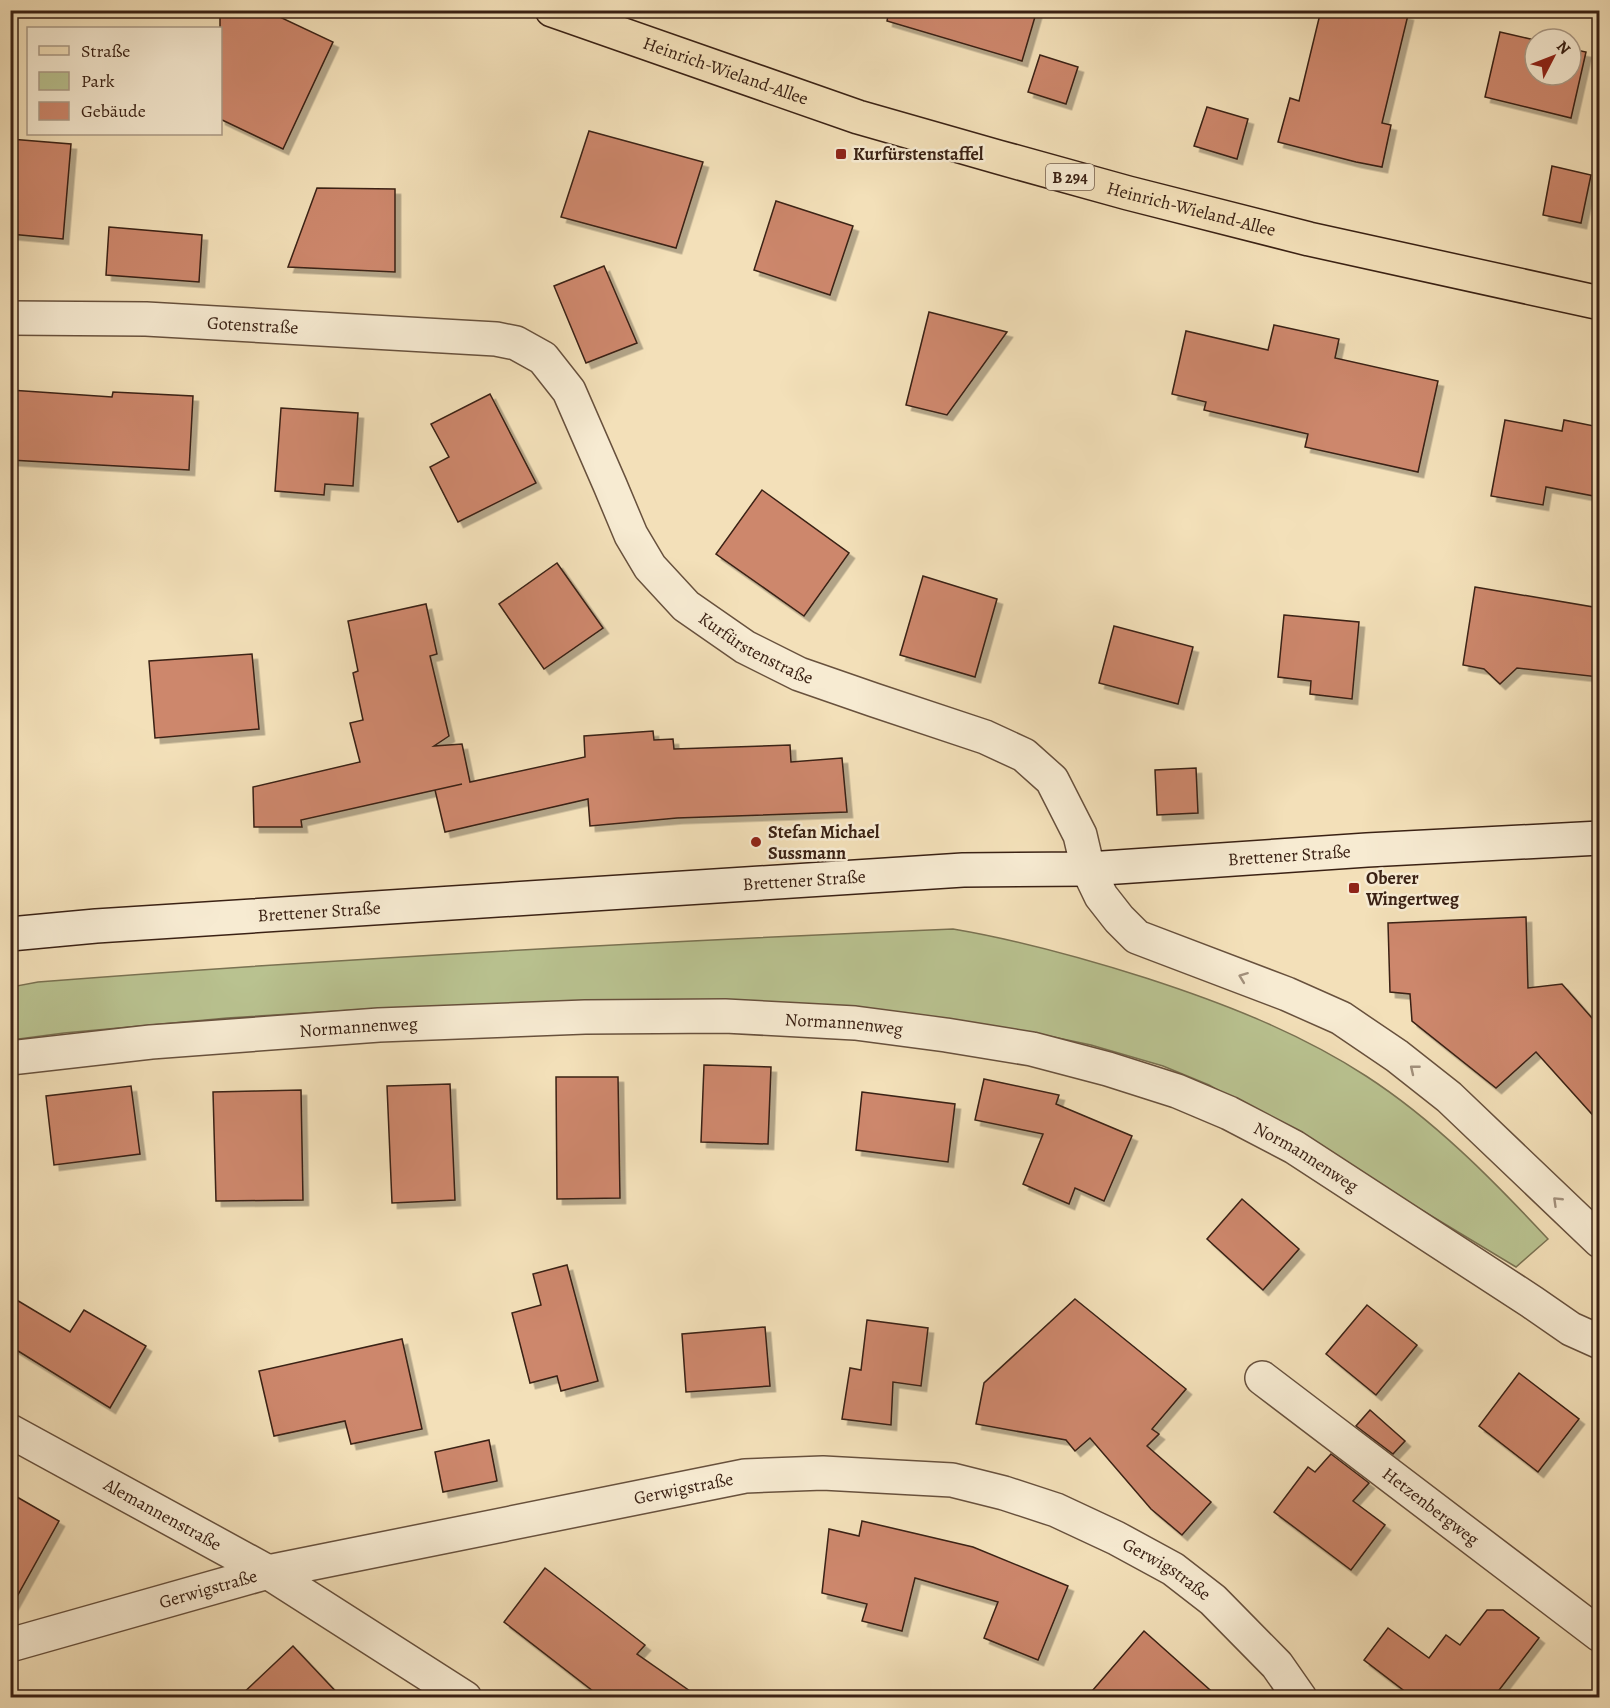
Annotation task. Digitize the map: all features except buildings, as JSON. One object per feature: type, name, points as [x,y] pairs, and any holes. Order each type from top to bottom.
[{"type":"main road","name":"Heinrich-Wieland-Allee","points":[[552,10],[858,117],[998,157],[1309,239],[1599,303]]},
{"type":"street","name":"Gotenstraße","points":[[10,318],[146,319],[495,339]]},
{"type":"street","name":"Kurfürstenstraße","points":[[495,339],[516,343],[543,358],[568,391],[631,535],[650,567],[686,606],[745,647],[799,674],[985,737],[1024,755],[1052,780],[1080,835],[1088,869]]},
{"type":"street","name":"Brettener Straße","points":[[10,934],[96,926],[963,870],[1088,869],[1367,850],[1599,838]]},
{"type":"street","points":[[1088,869],[1101,896],[1137,937],[1287,994],[1341,1018],[1397,1056],[1449,1096],[1599,1241]]},
{"type":"street","name":"Normannenweg","points":[[10,1058],[151,1042],[368,1026],[620,1016],[725,1016],[855,1023],[1032,1049],[1108,1069],[1177,1091],[1228,1113],[1294,1147],[1571,1329],[1599,1342]]},
{"type":"street","name":"Hetzenbergweg","points":[[1262,1378],[1599,1635]]},
{"type":"street","name":"Alemannenstraße","points":[[10,1431],[268,1572],[465,1698]]},
{"type":"street","name":"Gerwigstraße","points":[[10,1645],[268,1572],[745,1476],[823,1473],[952,1480],[1004,1492],[1056,1510],[1116,1538],[1173,1569],[1213,1600],[1277,1665],[1300,1698]]},
{"type":"green space","points":[[953,929],[1050,950],[1146,978],[1232,1008],[1314,1046],[1391,1093],[1439,1131],[1484,1173],[1548,1239],[1516,1267],[1294,1133],[1209,1085],[1163,1066],[1091,1045],[975,1023],[880,1011],[597,1001],[386,1008],[227,1018],[11,1040],[11,987],[38,982],[495,951]]},
{"type":"place","name":"Kurfürstenstaffel","points":[[841,154]]},
{"type":"place","name":"Stefan Michael Sussmann","points":[[756,842]]},
{"type":"place","name":"Oberer Wingertweg","points":[[1354,888]]}]
